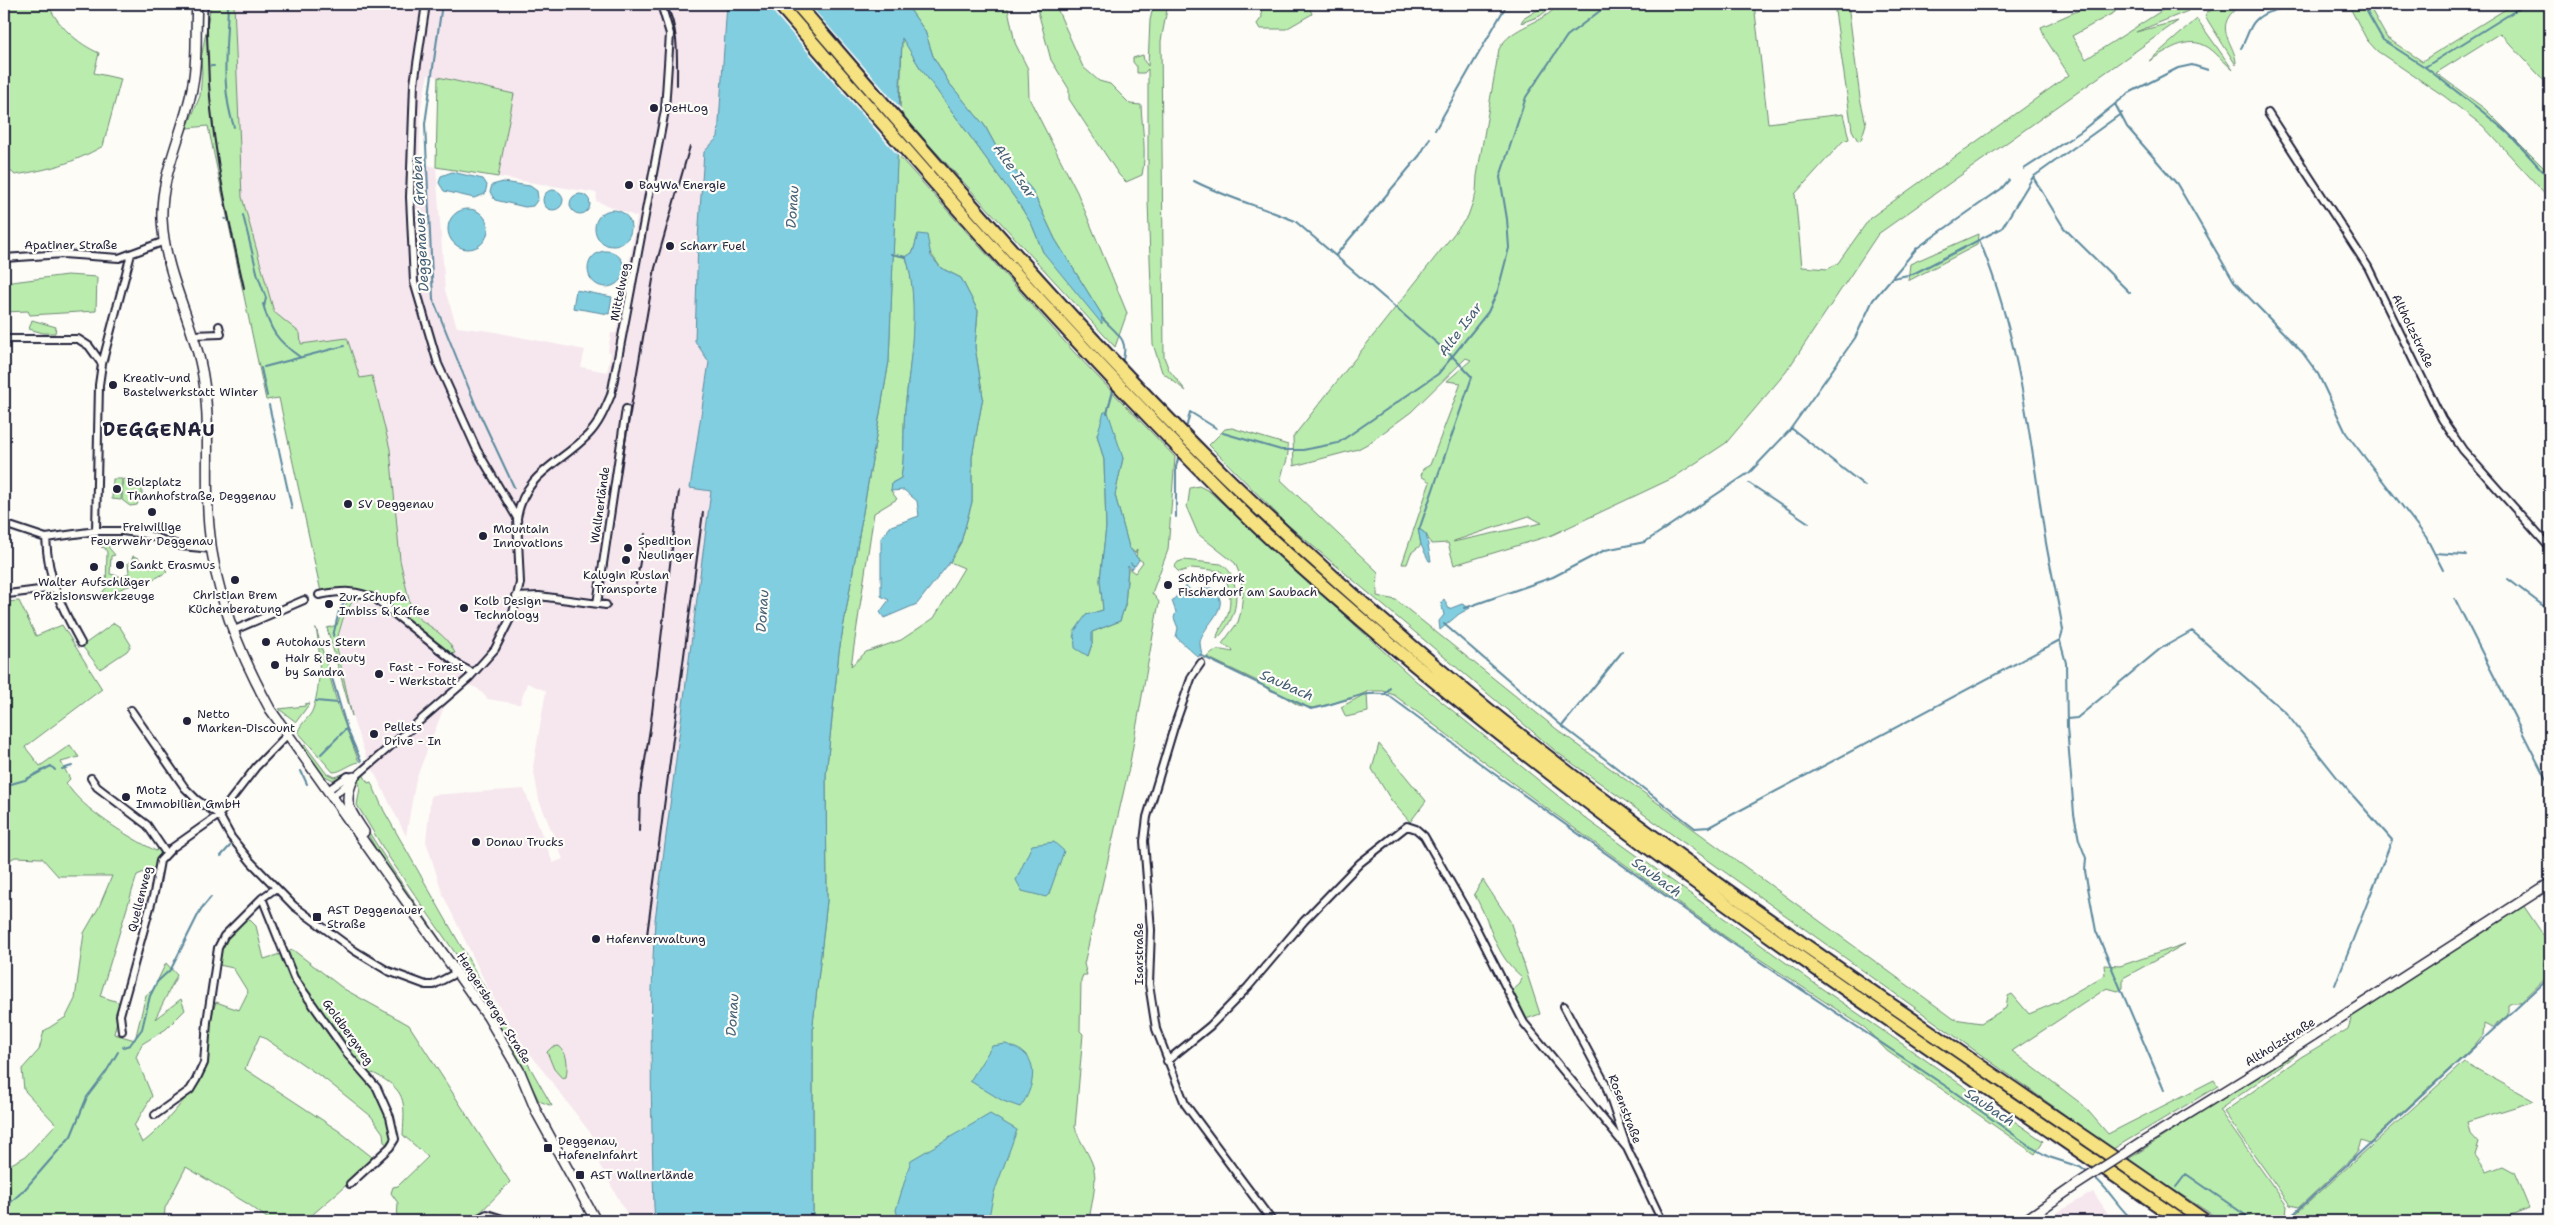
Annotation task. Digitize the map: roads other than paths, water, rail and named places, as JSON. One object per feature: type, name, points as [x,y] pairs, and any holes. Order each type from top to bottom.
[{"type":"highway","points":[[779,4],[978,233],[1214,485],[1274,542],[1408,660],[1545,771],[1712,896],[2181,1221]]},
{"type":"highway","points":[[797,4],[993,228],[1106,353],[1224,475],[1284,532],[1415,649],[1560,766],[1718,886],[2205,1221]]},
{"type":"main road","name":"Hengersberger Straße","points":[[197,4],[194,82],[164,198],[162,219],[169,262],[200,360],[207,409],[208,507],[212,549],[232,631],[249,669],[288,734],[458,972],[496,1030],[520,1072],[537,1113],[596,1221]]},
{"type":"main road","name":"Hengersberger Straße","points":[[354,777],[347,792],[346,803],[366,836],[368,846]]},
{"type":"main road","name":"Altholzstraße","points":[[2024,1221],[2141,1142],[2253,1074],[2550,883]]},
{"type":"street","points":[[330,794],[348,776],[354,777],[474,673],[495,649],[513,613],[520,583],[517,518],[476,450],[438,364],[414,282],[410,197],[414,84],[426,4]]},
{"type":"street","name":"Mittelweg","points":[[517,518],[522,496],[536,476],[588,436],[597,425],[611,395],[666,110],[670,34],[662,4]]},
{"type":"street","name":"Altholzstraße","points":[[2268,113],[2368,267],[2442,419],[2463,450],[2550,548]]},
{"type":"street","name":"Apatiner Straße","points":[[4,258],[64,254],[119,258],[165,241]]},
{"type":"street","points":[[96,531],[99,385],[102,364],[132,254]]},
{"type":"street","points":[[192,335],[221,334],[219,326]]},
{"type":"street","points":[[4,339],[78,339],[89,346],[102,364]]},
{"type":"street","name":"Wallnerlände","points":[[597,604],[626,409]]},
{"type":"street","points":[[4,524],[46,538],[96,531],[135,532],[181,546],[212,549]]},
{"type":"street","points":[[46,538],[48,570],[61,608],[81,642]]},
{"type":"street","points":[[8,594],[55,588]]},
{"type":"street","points":[[319,595],[352,591],[365,594],[377,600],[460,666],[474,673]]},
{"type":"street","points":[[516,597],[540,596],[606,605]]},
{"type":"street","points":[[232,631],[304,600]]},
{"type":"street","name":"Isarstraße","points":[[1201,663],[1192,676],[1174,727],[1150,808],[1144,841],[1151,930],[1150,984],[1156,1029],[1185,1104],[1272,1221]]},
{"type":"street","points":[[131,710],[185,788],[197,800],[219,815],[231,837],[276,888],[322,927],[388,971],[426,985],[433,985],[458,972]]},
{"type":"street","name":"Quellenweg","points":[[122,1031],[120,1015],[154,893],[160,861],[166,853],[219,815],[256,767],[288,734]]},
{"type":"street","points":[[92,778],[97,787],[147,825],[166,853]]},
{"type":"street","points":[[1167,1061],[1210,1026],[1248,987],[1304,922],[1360,863],[1407,826],[1416,828],[1424,836],[1474,922],[1524,1023],[1627,1148]]},
{"type":"street","points":[[154,1115],[190,1090],[204,1063],[207,1022],[218,948],[224,936],[262,898],[276,888]]},
{"type":"street","name":"Goldbergweg","points":[[262,898],[294,978],[349,1056],[377,1088],[390,1117],[395,1139],[390,1148],[350,1184]]},
{"type":"street","name":"Rosenstraße","points":[[1564,1006],[1605,1083],[1627,1148],[1662,1221]]},
{"type":"street","points":[[474,1221],[487,1214],[510,1221]]},
{"type":"water","name":"Donau","points":[[727,4],[906,4],[925,31],[933,56],[949,83],[985,126],[999,152],[1032,190],[1055,239],[1102,315],[1102,324],[1043,252],[1032,225],[1017,201],[919,66],[902,38],[889,361],[839,652],[826,775],[827,901],[813,1024],[813,1221],[655,1221],[654,1207],[651,1064],[655,920],[711,491],[690,488],[709,362],[695,341],[698,239],[704,152],[718,137]]},
{"type":"water","points":[[452,172],[483,179],[487,185],[485,194],[474,198],[444,191],[439,183],[441,176]]},
{"type":"water","points":[[503,182],[530,186],[537,191],[538,199],[533,206],[525,207],[495,200],[490,192],[492,185]]},
{"type":"water","points":[[553,190],[560,193],[563,200],[560,207],[553,210],[546,207],[543,200],[546,193]]},
{"type":"water","points":[[580,194],[587,197],[590,204],[587,211],[580,214],[573,211],[570,204],[573,197]]},
{"type":"water","points":[[472,209],[479,212],[485,218],[488,229],[487,237],[479,246],[472,249],[464,249],[457,246],[449,237],[448,225],[451,218],[460,210]]},
{"type":"water","points":[[613,210],[620,211],[626,215],[630,221],[630,235],[626,241],[620,245],[613,246],[606,245],[600,241],[596,235],[595,228],[596,221],[600,215],[606,211]]},
{"type":"water","points":[[918,234],[927,235],[931,256],[941,268],[961,278],[978,311],[975,347],[983,397],[972,457],[972,502],[961,542],[950,562],[917,604],[884,618],[880,612],[889,600],[881,596],[881,538],[891,526],[919,516],[917,501],[904,490],[891,491],[892,483],[901,478],[905,409],[913,332],[912,293],[906,257],[913,252]]},
{"type":"water","points":[[606,251],[618,257],[624,269],[618,281],[606,287],[594,281],[588,269],[594,257]]},
{"type":"water","points":[[576,290],[612,297],[609,314],[573,308]]},
{"type":"water","points":[[1104,412],[1108,412],[1123,458],[1115,495],[1129,547],[1139,560],[1135,566],[1130,563],[1134,566],[1132,569],[1128,566],[1125,605],[1120,621],[1092,632],[1092,644],[1088,656],[1075,648],[1074,632],[1086,615],[1103,610],[1100,580],[1106,527],[1104,460],[1097,435]]},
{"type":"water","points":[[1418,528],[1426,534],[1431,561],[1429,561],[1421,545]]},
{"type":"water","points":[[1186,586],[1193,592],[1202,588],[1211,588],[1218,594],[1220,601],[1216,615],[1202,635],[1200,646],[1202,654],[1198,657],[1176,637],[1178,628],[1174,618],[1176,612],[1172,601]]},
{"type":"water","points":[[1444,599],[1449,609],[1462,604],[1470,608],[1459,614],[1440,630],[1439,621],[1444,615],[1441,603]]},
{"type":"water","points":[[1054,842],[1064,851],[1049,894],[1046,897],[1022,891],[1016,880],[1032,845]]},
{"type":"water","points":[[1006,1044],[1022,1052],[1032,1065],[1032,1080],[1028,1095],[1020,1107],[1003,1101],[970,1081],[992,1046]]},
{"type":"water","points":[[990,1114],[1017,1130],[994,1193],[988,1221],[899,1221],[896,1210],[911,1160]]},
{"type":"waterway","points":[[228,4],[226,81],[227,96],[234,127]]},
{"type":"waterway","name":"Deggenauer Graben","points":[[442,4],[425,124],[433,299],[476,406],[514,487]]},
{"type":"waterway","points":[[1435,130],[1507,4]]},
{"type":"waterway","name":"Alte Isar","points":[[1223,433],[1281,450],[1303,450],[1338,443],[1438,374],[1488,312],[1498,290],[1509,248],[1507,219],[1500,177],[1526,97],[1567,36],[1609,4]]},
{"type":"waterway","points":[[2241,48],[2251,27],[2259,17],[2299,4]]},
{"type":"waterway","points":[[2425,67],[2526,4]]},
{"type":"waterway","points":[[2366,10],[2383,40],[2425,67],[2483,112],[2509,134],[2550,179]]},
{"type":"waterway","points":[[2024,169],[2080,132],[2129,93],[2178,68],[2192,65],[2208,70]]},
{"type":"waterway","points":[[2115,104],[2127,127],[2177,184],[2234,282],[2302,352],[2318,374],[2346,433],[2426,537],[2443,570]]},
{"type":"waterway","points":[[1893,278],[1913,274],[2002,228],[2033,177],[2122,113]]},
{"type":"waterway","points":[[1336,255],[1420,155],[1430,138]]},
{"type":"waterway","points":[[2033,177],[2064,228],[2130,293]]},
{"type":"waterway","points":[[1465,608],[1553,577],[1605,550],[1645,542],[1750,472],[1789,431],[1855,338],[1873,300],[1917,248],[2001,189],[2009,180]]},
{"type":"waterway","points":[[1194,181],[1295,221],[1453,357],[1472,377],[1419,530]]},
{"type":"waterway","points":[[243,215],[258,276],[266,298],[264,307]]},
{"type":"waterway","points":[[1444,624],[1562,726],[1695,828],[1709,827],[2060,640],[2063,630],[2045,537],[2022,387],[2004,313],[1980,242]]},
{"type":"waterway","points":[[891,254],[906,257]]},
{"type":"waterway","points":[[263,304],[268,321],[280,340],[300,357]]},
{"type":"waterway","name":"Alte Isar","points":[[1102,318],[1123,342],[1124,355],[1122,363]]},
{"type":"waterway","points":[[264,367],[344,346]]},
{"type":"waterway","points":[[261,368],[267,396]]},
{"type":"waterway","name":"Saubach","points":[[1107,413],[1114,387]]},
{"type":"waterway","points":[[269,405],[292,509]]},
{"type":"waterway","name":"Alte Isar","points":[[1186,429],[1190,412],[1216,428]]},
{"type":"waterway","points":[[1791,428],[1865,486]]},
{"type":"waterway","points":[[1176,517],[1176,467],[1179,455]]},
{"type":"waterway","points":[[1749,483],[1809,523]]},
{"type":"waterway","points":[[2434,553],[2466,555]]},
{"type":"waterway","points":[[2508,579],[2550,611]]},
{"type":"waterway","name":"Deggenauer Graben","points":[[333,636],[339,611],[348,596]]},
{"type":"waterway","points":[[2455,599],[2550,787]]},
{"type":"waterway","points":[[2067,719],[2077,718],[2160,649],[2192,631],[2286,713],[2340,781],[2392,840],[2335,985]]},
{"type":"waterway","points":[[2060,641],[2066,663],[2067,727],[2074,814],[2079,840],[2086,858],[2085,871],[2096,931],[2164,1090]]},
{"type":"waterway","name":"Deggenauer Graben","points":[[438,644],[454,656]]},
{"type":"waterway","points":[[1562,726],[1622,652]]},
{"type":"waterway","name":"Saubach","points":[[1200,655],[1311,709],[1368,694],[1388,695],[1493,773],[1729,941],[1950,1089],[2031,1147],[2049,1157],[2080,1167],[2088,1173]]},
{"type":"waterway","name":"Deggenauer Graben","points":[[330,671],[347,729],[361,761]]},
{"type":"waterway","name":"Saubach","points":[[1385,694],[1390,688]]},
{"type":"waterway","points":[[316,701],[338,703]]},
{"type":"waterway","points":[[321,754],[346,729]]},
{"type":"waterway","points":[[4,786],[25,780],[51,766],[55,770]]},
{"type":"waterway","points":[[62,769],[72,766]]},
{"type":"waterway","points":[[301,771],[307,784]]},
{"type":"waterway","points":[[221,856],[230,846]]},
{"type":"waterway","points":[[123,1047],[130,1045],[142,1029],[150,996],[157,982],[171,969],[201,909],[211,897]]},
{"type":"waterway","points":[[2286,1221],[2547,980]]},
{"type":"waterway","points":[[4,1206],[25,1189],[71,1136],[87,1097],[118,1052]]},
{"type":"waterway","points":[[2176,1187],[2186,1174],[2254,1221]]},
{"type":"waterway","name":"Saubach","points":[[2094,1177],[2134,1221]]},
{"type":"railway","points":[[208,4],[209,86],[215,145],[244,288]]},
{"type":"railway","points":[[666,4],[675,33],[677,85]]},
{"type":"railway","points":[[620,471],[655,268],[690,146]]},
{"type":"railway","points":[[639,831],[640,792],[650,729],[679,491]]},
{"type":"railway","points":[[647,935],[703,512]]},
{"type":"railway","points":[[636,584],[645,534]]},
{"type":"place","name":"DeHLog","points":[[654,108]]},
{"type":"place","name":"BayWa Energie","points":[[629,185]]},
{"type":"place","name":"Scharr Fuel","points":[[670,246]]},
{"type":"place","name":"Kreativ-und Bastelwerkstatt Winter","points":[[113,385]]},
{"type":"place","name":"Bolzplatz Thanhofstraße, Deggenau","points":[[117,489]]},
{"type":"place","name":"SV Deggenau","points":[[348,504]]},
{"type":"place","name":"Freiwillige Feuerwehr Deggenau","points":[[152,512]]},
{"type":"place","name":"Mountain Innovations","points":[[483,536]]},
{"type":"place","name":"Spedition Neulinger","points":[[628,548]]},
{"type":"place","name":"Kalugin Ruslan Transporte","points":[[626,560]]},
{"type":"place","name":"Sankt Erasmus","points":[[120,565]]},
{"type":"place","name":"Walter Aufschläger Präzisionswerkzeuge","points":[[94,567]]},
{"type":"place","name":"Christian Brem Küchenberatung","points":[[235,580]]},
{"type":"place","name":"Schöpfwerk Fischerdorf am Saubach","points":[[1168,585]]},
{"type":"place","name":"Zur Schupfa Imbiss & Kaffee","points":[[329,604]]},
{"type":"place","name":"Kolb Design Technology","points":[[464,608]]},
{"type":"place","name":"Autohaus Stern","points":[[266,642]]},
{"type":"place","name":"Hair & Beauty by Sandra","points":[[275,665]]},
{"type":"place","name":"Fast - Forest - Werkstatt","points":[[379,674]]},
{"type":"place","name":"Netto Marken-Discount","points":[[187,721]]},
{"type":"place","name":"Pellets Drive - In","points":[[374,734]]},
{"type":"place","name":"Motz Immobilien GmbH","points":[[126,797]]},
{"type":"place","name":"Donau Trucks","points":[[476,842]]},
{"type":"place","name":"AST Deggenauer Straße","points":[[317,917]]},
{"type":"place","name":"Hafenverwaltung","points":[[596,939]]},
{"type":"place","name":"Deggenau, Hafeneinfahrt","points":[[548,1148]]},
{"type":"place","name":"AST Wallnerlände","points":[[580,1175]]},
{"type":"district","name":"DEGGENAU","points":[[159,430]]}]
